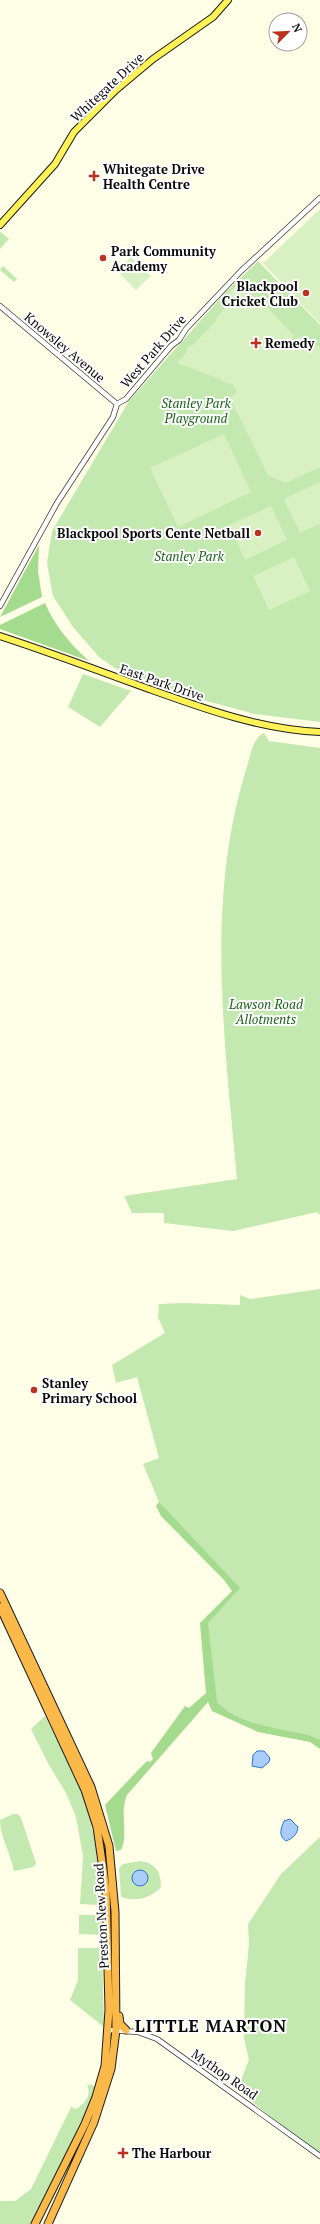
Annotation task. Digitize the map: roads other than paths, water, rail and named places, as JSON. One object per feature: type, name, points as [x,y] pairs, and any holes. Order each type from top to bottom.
[{"type":"highway","name":"Preston New Road","points":[[0,1593],[85,1774],[103,1824],[110,1860],[116,1925],[111,2070],[104,2094],[48,2224]]},
{"type":"highway","name":"Preston New Road","points":[[0,1607],[85,1790],[98,1827],[104,1868],[112,2030],[105,2066],[92,2108],[35,2224]]},
{"type":"highway","points":[[102,1854],[110,1860],[104,1868]]},
{"type":"highway","points":[[115,1983],[119,1989],[119,2021],[126,2030]]},
{"type":"main road","name":"Whitegate Drive","points":[[0,225],[55,164],[74,132],[116,90],[154,59],[213,17],[228,0]]},
{"type":"main road","name":"East Park Drive","points":[[0,636],[237,719],[292,730],[320,732]]},
{"type":"street","name":"West Park Drive","points":[[0,606],[57,503],[113,416],[117,404],[126,399],[171,346],[179,340],[186,329],[241,271],[320,198]]},
{"type":"street","name":"Knowsley Avenue","points":[[0,306],[117,404]]},
{"type":"street","name":"Mythop Road","points":[[112,2030],[126,2030],[147,2034],[163,2043],[320,2156]]},
{"type":"water","points":[[257,1751],[264,1751],[270,1758],[269,1762],[262,1768],[252,1766],[253,1755]]},
{"type":"water","points":[[290,1819],[298,1827],[294,1836],[286,1841],[282,1837],[281,1829],[284,1821]]},
{"type":"water","points":[[140,1870],[146,1872],[148,1878],[146,1884],[140,1886],[134,1884],[132,1878],[134,1872]]},
{"type":"place","name":"Whitegate Drive Health Centre","points":[[94,176]]},
{"type":"place","name":"Park Community Academy","points":[[103,258]]},
{"type":"place","name":"Blackpool Cricket Club","points":[[306,293]]},
{"type":"place","name":"Remedy","points":[[256,343]]},
{"type":"place","name":"Blackpool Sports Cente Netball","points":[[258,533]]},
{"type":"place","name":"Stanley Primary School","points":[[34,1390]]},
{"type":"place","name":"The Harbour","points":[[123,2153]]},
{"type":"district","name":"LITTLE MARTON","points":[[211,2026]]},
{"type":"park label","name":"Stanley Park Playground","points":[[196,410]]},
{"type":"park label","name":"Stanley Park","points":[[189,556]]},
{"type":"park label","name":"Lawson Road Allotments","points":[[266,1012]]}]
